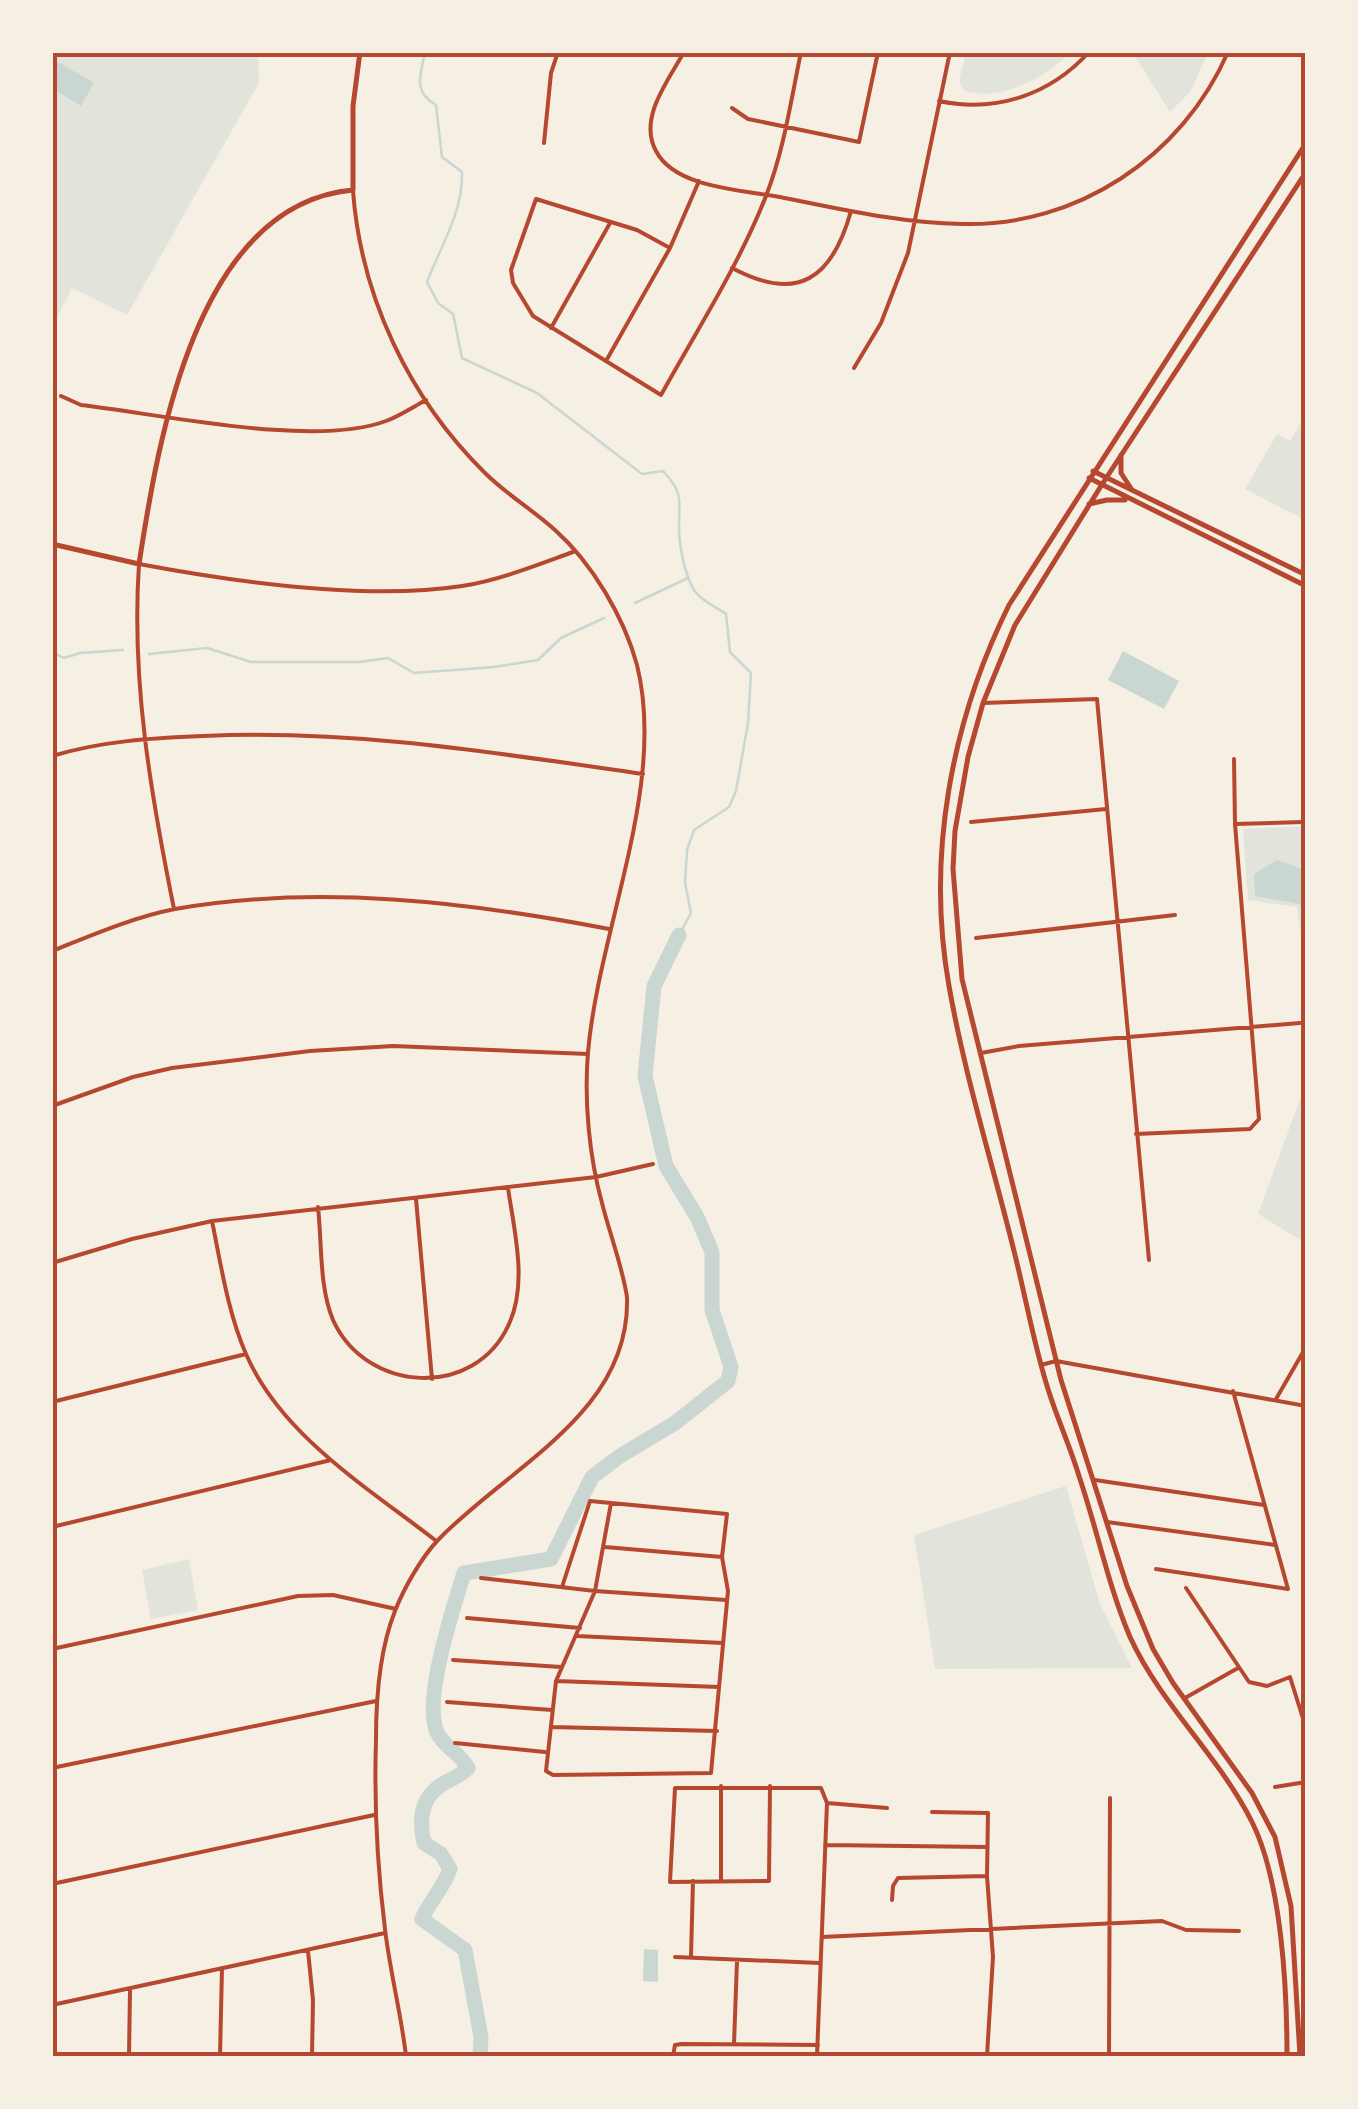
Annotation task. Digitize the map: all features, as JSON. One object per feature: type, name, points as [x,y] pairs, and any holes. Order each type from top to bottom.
[{"type":"main road","points":[[52,544],[138,564],[167,415],[196,333],[212,301],[246,250],[292,209],[320,196],[354,190],[354,106],[360,52]]},
{"type":"main road","points":[[1287,2056],[1277,1911],[1264,1852],[1243,1806],[1137,1652],[1117,1603],[1041,1365],[948,983],[942,866],[955,756],[972,695],[1010,605],[1306,143]]},
{"type":"main road","points":[[1300,2056],[1287,1880],[1275,1837],[1246,1783],[1166,1673],[1143,1627],[1056,1361],[962,980],[953,869],[959,803],[982,703],[1024,608],[1306,172]]},
{"type":"main road","points":[[1121,455],[1122,475],[1134,493]]},
{"type":"main road","points":[[1093,471],[1306,575]]},
{"type":"main road","points":[[1088,478],[1306,586]]},
{"type":"main road","points":[[1089,504],[1127,500]]},
{"type":"main road","points":[[1210,540],[1214,532]]},
{"type":"street","points":[[544,143],[550,74],[558,52]]},
{"type":"street","points":[[684,52],[654,107],[652,141],[665,164],[678,175],[851,211],[962,224],[1014,220],[1065,207],[1129,174],[1173,137],[1202,101],[1228,52]]},
{"type":"street","points":[[670,248],[611,222],[536,198],[511,270],[513,283],[532,316],[661,394],[732,268],[767,195],[801,52]]},
{"type":"street","points":[[732,108],[748,119],[859,142],[878,52]]},
{"type":"street","points":[[854,368],[881,323],[899,280],[917,220],[950,52]]},
{"type":"street","points":[[939,102],[976,106],[1021,98],[1065,76],[1089,52]]},
{"type":"street","points":[[606,362],[670,248],[700,181]]},
{"type":"street","points":[[354,190],[355,220],[368,280],[390,339],[446,430],[481,469],[559,534],[617,616],[636,662],[646,725],[644,774],[595,996],[587,1080],[596,1177],[627,1298],[622,1351],[595,1400],[436,1541],[396,1609],[387,1636],[376,1700],[374,1815],[385,1933],[400,2001],[406,2056]]},
{"type":"street","points":[[732,268],[777,285],[809,278],[833,259],[851,211]]},
{"type":"street","points":[[551,328],[611,222]]},
{"type":"street","points":[[62,396],[82,405],[289,430],[341,429],[385,422],[426,400]]},
{"type":"street","points":[[174,910],[136,661],[138,564],[261,582],[376,590],[436,589],[500,578],[574,552]]},
{"type":"street","points":[[982,703],[1097,700],[1149,1260]]},
{"type":"street","points":[[53,755],[145,738],[327,735],[429,744],[644,774]]},
{"type":"street","points":[[1136,1134],[1250,1129],[1259,1119],[1235,824],[1234,759]]},
{"type":"street","points":[[971,822],[1108,809]]},
{"type":"street","points":[[1235,824],[1303,822]]},
{"type":"street","points":[[52,951],[174,910],[293,898],[486,909],[609,929]]},
{"type":"street","points":[[976,938],[1174,915]]},
{"type":"street","points":[[979,1053],[1018,1046],[1300,1022]]},
{"type":"street","points":[[52,1106],[133,1077],[172,1068],[310,1051],[393,1046],[588,1054]]},
{"type":"street","points":[[52,1263],[212,1221],[596,1177],[654,1164]]},
{"type":"street","points":[[318,1206],[327,1299],[340,1333],[352,1349],[376,1368],[412,1380],[432,1379],[471,1366],[486,1355],[509,1326],[516,1304],[518,1274],[508,1188]]},
{"type":"street","points":[[416,1199],[432,1379]]},
{"type":"street","points":[[212,1221],[232,1312],[259,1378],[295,1424],[331,1460],[436,1541]]},
{"type":"street","points":[[1276,1400],[1306,1346]]},
{"type":"street","points":[[52,1402],[246,1354]]},
{"type":"street","points":[[1041,1365],[1056,1361],[1306,1406]]},
{"type":"street","points":[[1156,1569],[1288,1589],[1233,1391]]},
{"type":"street","points":[[52,1527],[331,1460]]},
{"type":"street","points":[[1095,1480],[1264,1504]]},
{"type":"street","points":[[562,1588],[590,1501],[727,1514],[722,1557],[726,1600],[713,1771],[553,1775],[547,1772],[556,1681],[595,1591],[611,1503]]},
{"type":"street","points":[[1107,1522],[1275,1545]]},
{"type":"street","points":[[605,1547],[722,1557]]},
{"type":"street","points":[[481,1578],[726,1600]]},
{"type":"street","points":[[1186,1588],[1238,1668],[1255,1686],[1290,1677],[1306,1728]]},
{"type":"street","points":[[52,1649],[298,1596],[333,1595],[396,1609]]},
{"type":"street","points":[[466,1618],[580,1628]]},
{"type":"street","points":[[578,1636],[723,1643]]},
{"type":"street","points":[[452,1660],[562,1667]]},
{"type":"street","points":[[1184,1698],[1238,1668]]},
{"type":"street","points":[[556,1681],[718,1687]]},
{"type":"street","points":[[52,1768],[376,1700]]},
{"type":"street","points":[[446,1702],[552,1710]]},
{"type":"street","points":[[550,1726],[716,1731]]},
{"type":"street","points":[[455,1743],[546,1752]]},
{"type":"street","points":[[1275,1787],[1306,1782]]},
{"type":"street","points":[[721,1881],[722,1786]]},
{"type":"street","points":[[770,1786],[769,1881],[670,1882],[675,1788],[722,1786],[770,1786],[821,1788],[827,1803],[818,2056]]},
{"type":"street","points":[[1109,2056],[1110,1798]]},
{"type":"street","points":[[827,1803],[887,1808]]},
{"type":"street","points":[[932,1812],[988,1813],[987,1876],[993,1958],[987,2056]]},
{"type":"street","points":[[52,1884],[374,1815]]},
{"type":"street","points":[[825,1845],[987,1847]]},
{"type":"street","points":[[892,1900],[898,1878],[987,1876]]},
{"type":"street","points":[[691,1957],[692,1881]]},
{"type":"street","points":[[822,1937],[1162,1921],[1186,1930],[1239,1932]]},
{"type":"street","points":[[52,2005],[385,1933]]},
{"type":"street","points":[[308,1950],[313,2000],[312,2056]]},
{"type":"street","points":[[675,1956],[820,1963]]},
{"type":"street","points":[[734,2044],[737,1961]]},
{"type":"street","points":[[220,2056],[222,1968]]},
{"type":"street","points":[[1296,1974],[1306,1975]]},
{"type":"street","points":[[129,2056],[130,1989]]},
{"type":"street","points":[[673,2056],[674,2045],[682,2044],[818,2045]]},
{"type":"shaded area","points":[[966,52],[1070,53],[1035,79],[1007,90],[978,94],[964,91],[959,81]]},
{"type":"shaded area","points":[[53,53],[258,53],[259,83],[127,315],[72,288],[53,325]]},
{"type":"shaded area","points":[[1133,53],[1208,53],[1190,92],[1170,112]]},
{"type":"shaded area","points":[[53,59],[94,83],[81,106],[53,89]]},
{"type":"shaded area","points":[[1305,415],[1306,520],[1245,489],[1277,434],[1290,441]]},
{"type":"shaded area","points":[[1123,651],[1179,681],[1164,709],[1108,680]]},
{"type":"shaded area","points":[[1305,826],[1305,1243],[1258,1214],[1304,1088],[1303,952],[1297,907],[1248,900],[1243,829]]},
{"type":"shaded area","points":[[1277,860],[1305,870],[1305,932],[1300,904],[1255,896],[1254,874]]},
{"type":"shaded area","points":[[1066,1486],[1100,1604],[1132,1668],[935,1669],[914,1535]]},
{"type":"shaded area","points":[[189,1559],[198,1610],[151,1619],[142,1570]]},
{"type":"shaded area","points":[[644,1949],[658,1950],[658,1982],[643,1981]]},
{"type":"waterway","points":[[425,52],[421,89],[436,105],[442,157],[462,172],[455,215],[427,282],[438,303],[453,314],[462,358],[537,393],[642,474],[663,471],[679,498],[680,543],[691,584],[700,597],[726,614],[730,652],[751,673],[748,723],[736,791],[729,807],[694,830],[687,850],[685,883],[691,913],[679,935]]},
{"type":"waterway","points":[[635,603],[688,578]]},
{"type":"waterway","points":[[149,654],[207,648],[251,662],[360,662],[388,658],[414,673],[494,667],[538,660],[561,638],[604,618]]},
{"type":"waterway","points":[[52,652],[64,658],[123,650]]},
{"type":"waterway","points":[[480,2056],[481,2037],[465,1950],[422,1919],[450,1869],[441,1854],[424,1843],[423,1811],[434,1791],[468,1768],[441,1738],[433,1711],[442,1650],[464,1573],[551,1559],[592,1477],[675,1423],[728,1381],[731,1367],[712,1310],[712,1252],[697,1217],[666,1166],[645,1076],[654,986],[679,935]]}]
